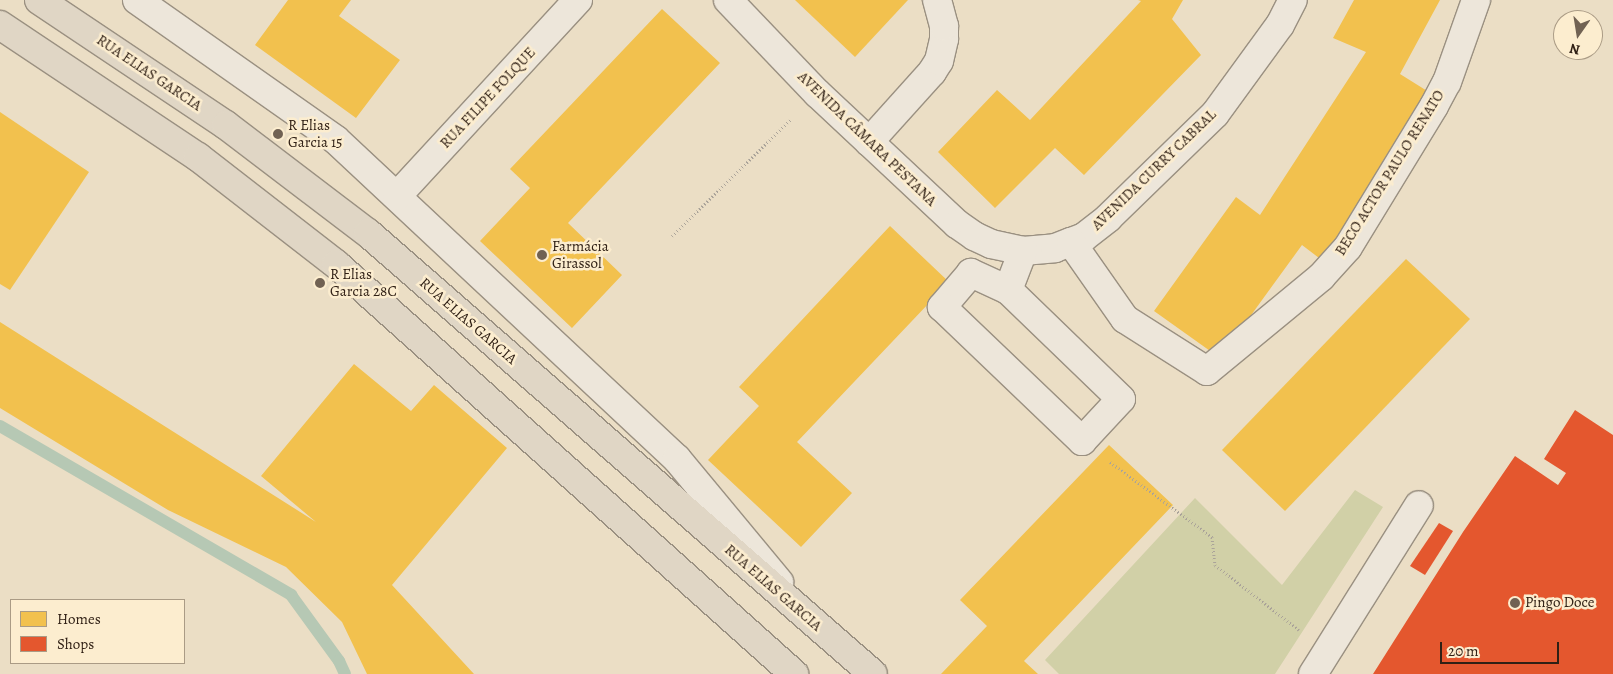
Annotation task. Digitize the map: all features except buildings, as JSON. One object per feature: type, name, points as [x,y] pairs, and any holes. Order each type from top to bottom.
[{"type":"main road","name":"RUA ELIAS GARCIA","points":[[39,0],[226,126],[368,234],[873,674]]},
{"type":"main road","points":[[0,25],[198,157],[336,264],[794,674]]},
{"type":"street","points":[[137,0],[336,140],[397,196],[677,459],[812,621]]},
{"type":"street","name":"RUA FILIPE FOLQUE","points":[[397,196],[578,0]]},
{"type":"street","name":"AVENIDA CÂMARA PESTANA","points":[[728,0],[817,92],[968,232],[992,244],[1023,251]]},
{"type":"street","points":[[869,142],[932,72],[939,61],[943,51],[944,26],[938,0]]},
{"type":"street","name":"AVENIDA CURRY CABRAL","points":[[1023,251],[1055,248],[1072,242],[1084,237],[1108,218],[1214,114],[1280,25],[1293,0]]},
{"type":"street","name":"BECO ACTOR PAULO RENATO","points":[[1072,242],[1125,319],[1207,371],[1321,277],[1348,247],[1447,82],[1476,0]]},
{"type":"street","points":[[1008,290],[1023,251]]},
{"type":"street","points":[[971,273],[1008,290],[1121,399],[1082,441],[942,307],[971,273]]},
{"type":"street","points":[[1320,663],[1419,505]]},
{"type":"path","points":[[672,236],[817,92]]},
{"type":"path","points":[[1082,441],[1212,537],[1215,565],[1320,663]]},
{"type":"green space","points":[[1355,490],[1383,507],[1275,674],[1059,674],[1045,660],[1195,498],[1282,585]]},
{"type":"waterway","points":[[0,426],[291,595],[339,661],[345,674]]},
{"type":"place","name":"R Elias Garcia 15","points":[[278,134]]},
{"type":"place","name":"Farmácia Girassol","points":[[542,255]]},
{"type":"place","name":"R Elias Garcia 28C","points":[[320,283]]},
{"type":"place","name":"Pingo Doce","points":[[1515,603]]}]
